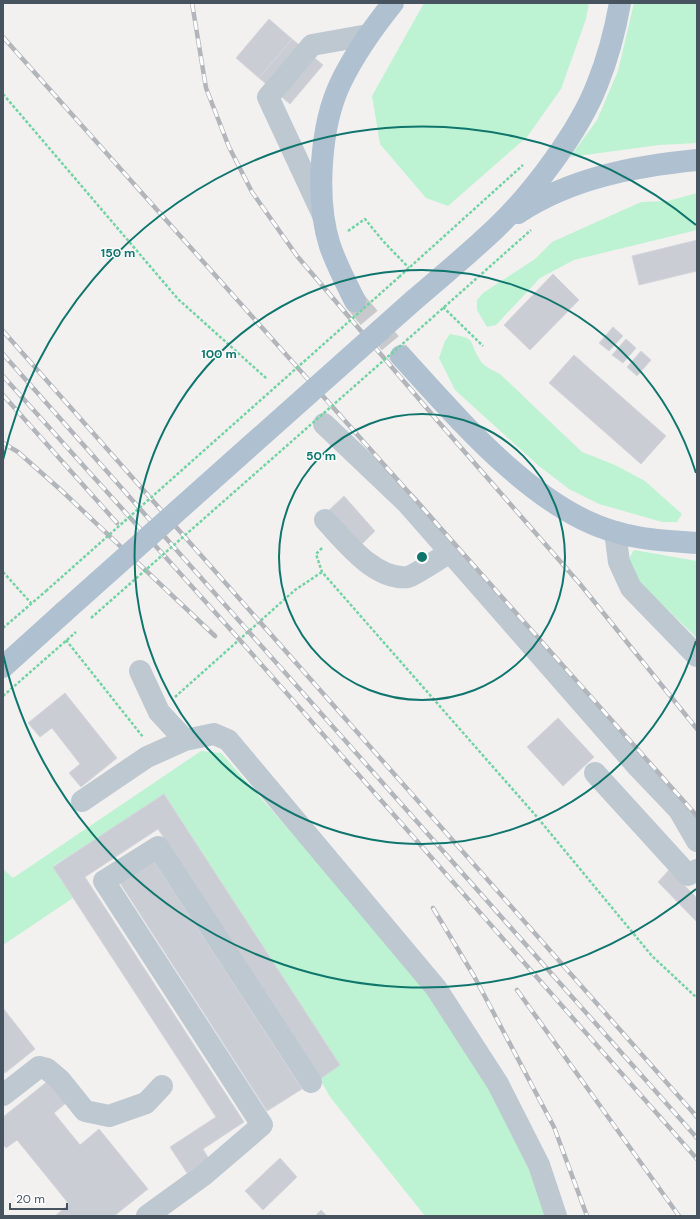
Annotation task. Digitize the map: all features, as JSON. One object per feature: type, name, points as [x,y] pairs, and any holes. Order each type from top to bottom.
[{"type":"main road","points":[[356,301],[341,275],[330,244],[325,218],[321,181],[324,134],[340,83],[368,35],[393,3]]},
{"type":"main road","points":[[3,667],[414,300],[497,228],[526,197],[574,129],[597,86],[614,37],[620,3]]},
{"type":"main road","points":[[497,228],[528,207],[568,188],[607,174],[658,164],[697,160]]},
{"type":"main road","points":[[401,356],[469,430],[511,470],[553,502],[579,517],[615,532],[654,540],[697,543]]},
{"type":"lane","points":[[325,218],[268,97],[312,45],[368,35]]},
{"type":"lane","points":[[324,424],[407,503],[638,767],[679,810],[697,841]]},
{"type":"lane","points":[[332,527],[368,564],[385,574],[408,577],[450,552]]},
{"type":"lane","points":[[615,532],[619,562],[631,588],[697,656]]},
{"type":"lane","points":[[140,671],[159,712],[185,740]]},
{"type":"lane","points":[[82,801],[152,755],[185,740],[214,734],[228,740],[436,988],[498,1084],[539,1165],[556,1216]]},
{"type":"lane","points":[[594,773],[688,875],[697,870]]},
{"type":"lane","points":[[147,1216],[205,1174],[262,1125],[104,881],[158,846],[311,1082]]},
{"type":"lane","points":[[3,1095],[39,1067],[47,1069],[60,1080],[85,1111],[108,1116],[146,1103],[162,1086]]},
{"type":"path","points":[[3,94],[178,299],[267,379]]},
{"type":"path","points":[[3,628],[399,278],[529,160]]},
{"type":"path","points":[[365,219],[382,241],[409,268]]},
{"type":"path","points":[[85,623],[532,230]]},
{"type":"path","points":[[444,307],[482,346]]},
{"type":"path","points":[[332,527],[316,554],[322,572],[537,817],[652,956],[697,998]]},
{"type":"path","points":[[3,572],[31,603]]},
{"type":"path","points":[[159,712],[295,590],[322,572]]},
{"type":"path","points":[[3,696],[79,629]]},
{"type":"path","points":[[66,640],[144,739],[152,755]]},
{"type":"green space","points":[[424,3],[589,3],[586,19],[561,89],[527,137],[448,206],[426,198],[380,144],[372,96]]},
{"type":"green space","points":[[634,3],[697,3],[697,143],[659,145],[570,157],[597,120],[618,71]]},
{"type":"green space","points":[[697,193],[697,230],[574,260],[540,278],[496,325],[487,327],[477,310],[477,300],[483,293],[535,259],[552,242],[641,202],[668,201]]},
{"type":"green space","points":[[450,334],[465,337],[471,341],[476,353],[484,365],[500,374],[582,452],[615,465],[645,481],[682,514],[677,522],[662,522],[599,504],[569,489],[539,466],[455,390],[439,358],[445,341]]},
{"type":"green space","points":[[634,550],[697,561],[697,638],[639,582],[628,560]]},
{"type":"green space","points":[[201,751],[221,753],[404,959],[468,1044],[553,1216],[425,1216],[330,1097],[320,1079],[340,1065],[165,795],[53,866],[73,898],[3,945],[3,869],[13,878]]},
{"type":"building","points":[[269,19],[292,39],[259,78],[236,58]]},
{"type":"building","points":[[292,39],[323,65],[290,104],[259,78]]},
{"type":"building","points":[[697,240],[697,271],[639,285],[632,256]]},
{"type":"building","points":[[553,274],[579,300],[530,350],[504,325]]},
{"type":"building","points":[[613,327],[623,336],[609,351],[599,343]]},
{"type":"building","points":[[626,339],[636,348],[623,363],[612,355]]},
{"type":"building","points":[[641,351],[651,360],[637,376],[627,367]]},
{"type":"building","points":[[574,355],[666,436],[641,464],[549,383]]},
{"type":"building","points":[[344,496],[375,531],[360,546],[327,512]]},
{"type":"building","points":[[65,693],[117,758],[81,787],[69,773],[80,764],[52,728],[40,737],[28,723]]},
{"type":"building","points":[[558,718],[594,757],[563,786],[527,747]]},
{"type":"building","points":[[164,794],[340,1065],[320,1079],[158,829],[85,877],[244,1122],[203,1149],[209,1159],[187,1173],[170,1147],[216,1117],[53,867]]},
{"type":"building","points":[[154,861],[302,1089],[267,1111],[120,883]]},
{"type":"building","points":[[669,870],[697,898],[697,922],[658,882]]},
{"type":"building","points":[[3,1008],[35,1049],[5,1073],[3,1070]]},
{"type":"building","points":[[48,1081],[66,1103],[54,1113],[80,1145],[99,1129],[148,1189],[114,1216],[55,1216],[69,1204],[17,1140],[6,1148],[3,1144],[3,1117]]},
{"type":"building","points":[[280,1158],[297,1177],[263,1210],[245,1191]]},
{"type":"building","points":[[321,1210],[327,1216],[315,1216]]},
{"type":"tunnel","points":[[355,301],[401,356]]},
{"type":"railway","points":[[192,3],[206,88],[229,147],[252,192],[297,256],[436,419],[580,584],[697,729]]},
{"type":"railway","points":[[3,37],[697,816]]},
{"type":"railway","points":[[3,331],[697,1117]]},
{"type":"railway","points":[[3,354],[697,1138]]},
{"type":"railway","points":[[3,376],[239,639],[697,1159]]},
{"type":"railway","points":[[3,395],[117,523]]},
{"type":"railway","points":[[3,443],[18,452],[62,491],[215,636]]},
{"type":"railway","points":[[433,908],[474,976],[554,1127],[587,1216]]},
{"type":"railway","points":[[517,990],[679,1216]]}]
